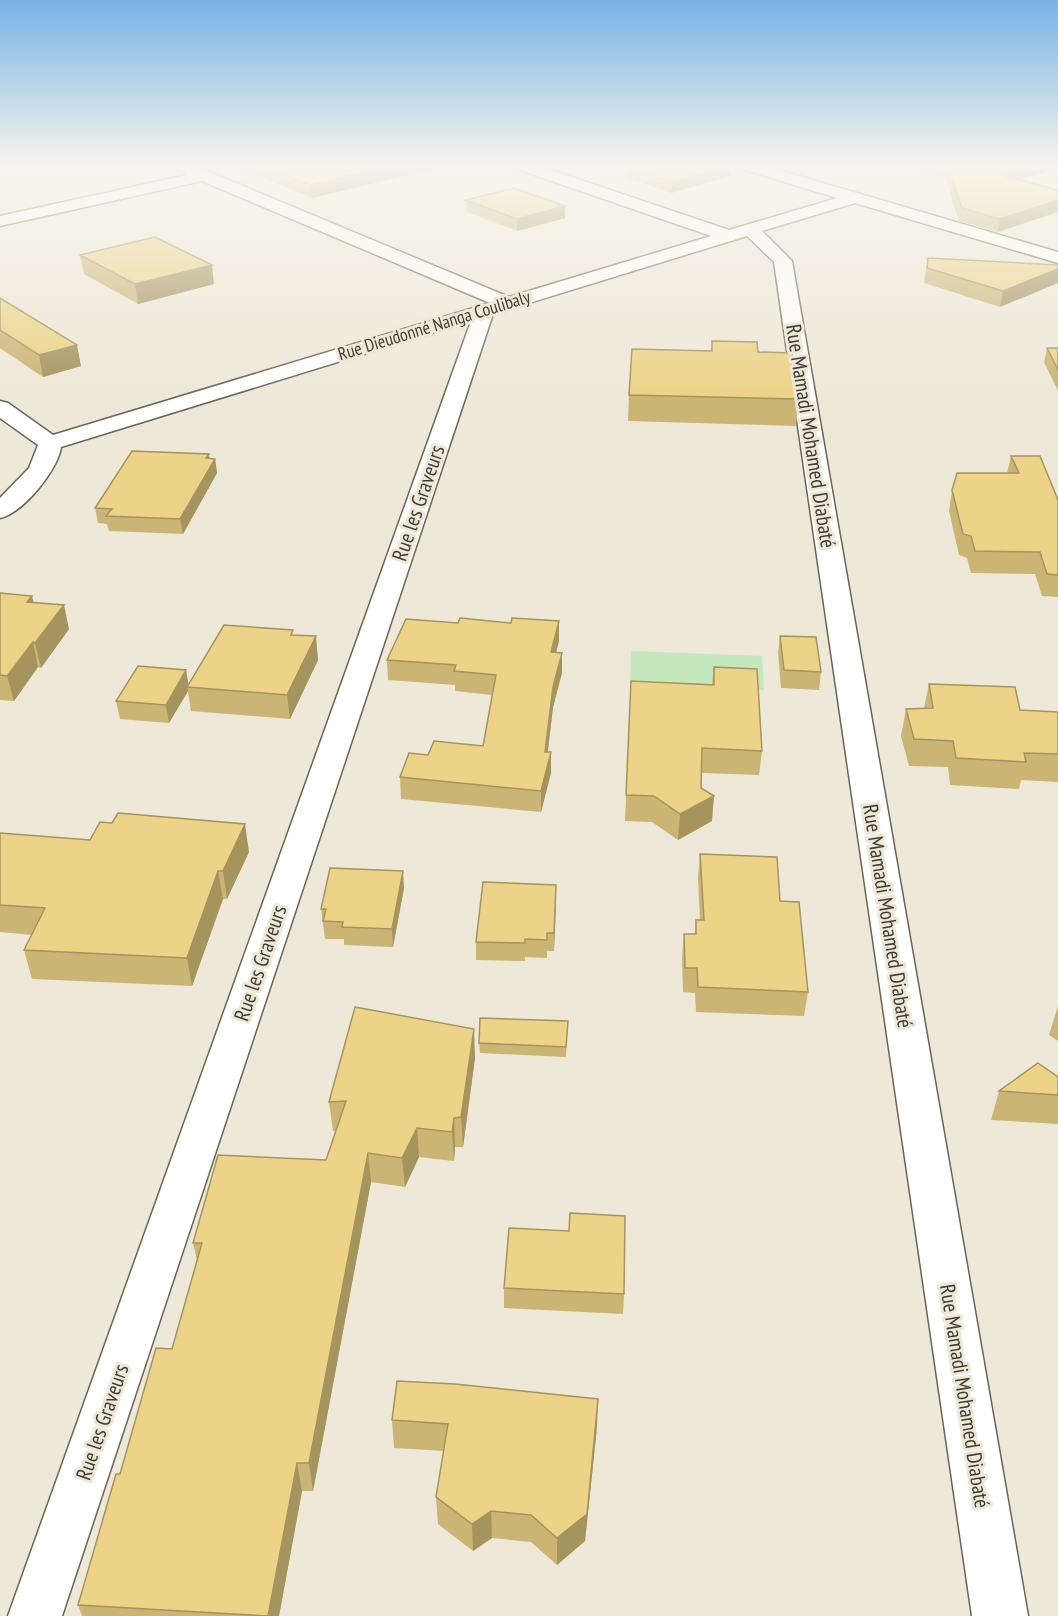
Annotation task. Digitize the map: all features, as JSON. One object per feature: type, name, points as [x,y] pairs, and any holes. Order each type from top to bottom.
[{"type":"street","points":[[350,241],[496,306]]},
{"type":"street","name":"Rue Dieudonné Nanga Coulibaly","points":[[50,443],[708,241]]},
{"type":"street","name":"Rue Mamadi Mohamed Diabaté","points":[[753,241],[783,261],[1000,1616]]},
{"type":"street","points":[[1002,241],[1058,258]]},
{"type":"street","name":"Rue les Graveurs","points":[[35,1616],[496,306]]},
{"type":"street","points":[[0,408],[50,443],[49,455],[39,472],[0,511]]},
{"type":"green space","points":[[631,651],[762,656],[764,690],[630,685]]},
{"type":"building","points":[[137,241],[164,241],[212,265],[135,284],[80,255]]},
{"type":"building","points":[[928,258],[1058,265],[1058,269],[1003,291],[927,268]]},
{"type":"building","points":[[0,298],[77,345],[39,355],[0,330]]},
{"type":"building","points":[[712,341],[757,342],[758,352],[792,353],[799,399],[629,395],[632,349],[712,351]]},
{"type":"building","points":[[1047,348],[1058,348],[1058,370]]},
{"type":"building","points":[[132,451],[209,454],[206,458],[215,459],[180,519],[106,516],[112,509],[95,508]]},
{"type":"building","points":[[1011,456],[1040,456],[1058,500],[1058,575],[1047,574],[1040,552],[975,551],[971,536],[963,534],[952,490],[957,473],[1019,473]]},
{"type":"building","points":[[0,593],[32,596],[27,602],[64,605],[7,676],[0,675]]},
{"type":"building","points":[[460,618],[511,623],[512,618],[559,621],[551,652],[562,653],[553,687],[545,752],[551,752],[541,791],[400,777],[409,753],[428,755],[434,741],[483,746],[496,675],[454,671],[456,665],[387,660],[406,619],[458,623]]},
{"type":"building","points":[[224,625],[293,630],[291,635],[316,636],[287,695],[187,687]]},
{"type":"building","points":[[780,636],[816,637],[821,672],[784,670]]},
{"type":"building","points":[[138,666],[186,670],[166,705],[116,701]]},
{"type":"building","points":[[714,667],[757,669],[762,751],[702,748],[701,788],[714,796],[680,814],[654,796],[626,795],[631,681],[714,685]]},
{"type":"building","points":[[929,684],[1015,687],[1020,710],[1058,712],[1058,754],[1024,753],[1026,762],[956,758],[953,741],[914,739],[906,709],[933,708]]},
{"type":"building","points":[[118,813],[245,824],[223,871],[218,871],[187,958],[24,950],[45,908],[0,905],[0,833],[90,840],[100,822],[112,823]]},
{"type":"building","points":[[700,854],[777,857],[780,901],[799,902],[808,992],[698,987],[697,968],[685,968],[684,934],[696,934],[696,920],[704,920]]},
{"type":"building","points":[[330,868],[403,871],[392,929],[342,927],[343,922],[323,921],[326,909],[321,909]]},
{"type":"building","points":[[483,882],[556,885],[554,933],[547,933],[547,940],[525,939],[525,943],[476,942]]},
{"type":"building","points":[[355,1007],[474,1029],[461,1117],[454,1118],[452,1132],[417,1128],[402,1158],[368,1153],[309,1463],[297,1463],[268,1616],[78,1605],[116,1474],[120,1474],[156,1348],[172,1349],[202,1243],[193,1243],[218,1155],[326,1160],[346,1101],[329,1102]]},
{"type":"building","points":[[480,1018],[568,1021],[566,1047],[479,1043]]},
{"type":"building","points":[[1038,1063],[1058,1077],[1058,1095],[999,1091]]},
{"type":"building","points":[[570,1213],[625,1216],[624,1294],[504,1288],[509,1228],[569,1231]]},
{"type":"building","points":[[397,1381],[455,1384],[598,1399],[587,1514],[557,1538],[531,1515],[491,1511],[472,1524],[436,1497],[448,1424],[392,1420]]}]
